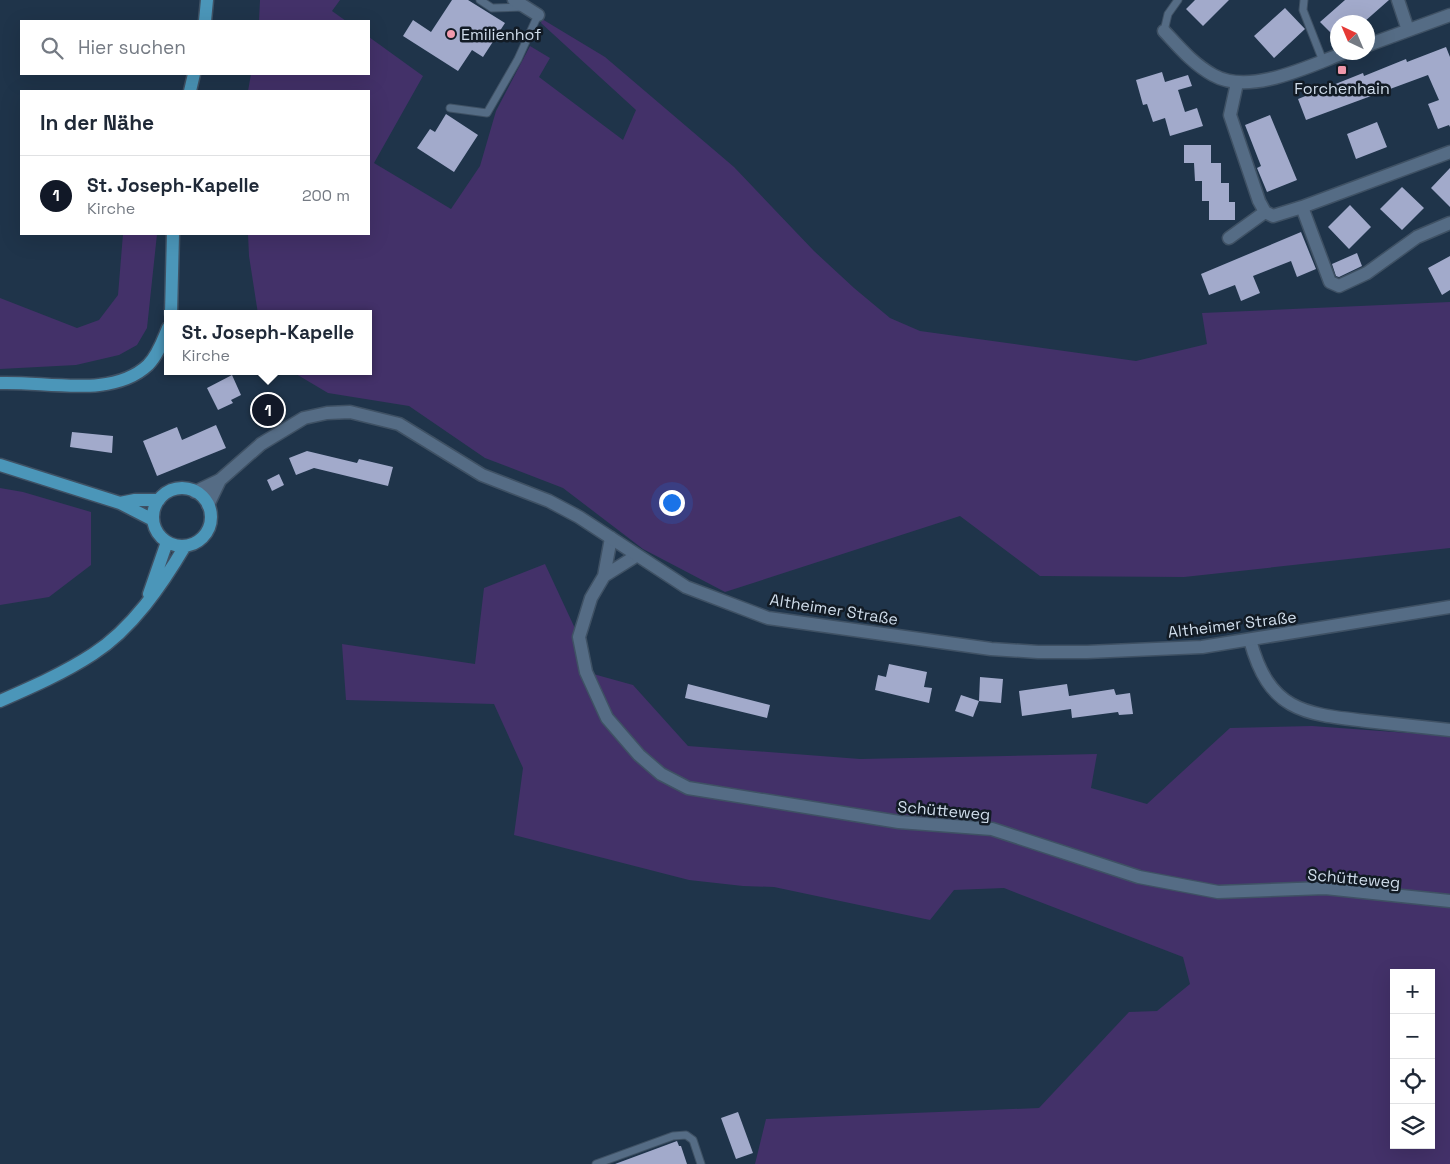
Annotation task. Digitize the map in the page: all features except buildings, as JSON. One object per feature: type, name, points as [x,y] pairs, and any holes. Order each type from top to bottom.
[{"type":"main road","points":[[205,20],[207,0]]},
{"type":"main road","points":[[190,90],[194,75]]},
{"type":"main road","points":[[171,310],[173,235]]},
{"type":"main road","points":[[0,383],[102,386],[124,380],[148,365],[159,350],[164,338]]},
{"type":"main road","points":[[0,465],[120,503],[153,520]]},
{"type":"main road","points":[[0,701],[55,677],[95,653],[125,628],[165,580],[185,546],[201,539],[207,531],[210,514],[208,505],[195,492],[175,489],[159,500],[154,510],[153,520],[155,529],[167,542],[185,546]]},
{"type":"main road","points":[[120,503],[135,500],[159,500]]},
{"type":"main road","points":[[146,601],[167,542]]},
{"type":"street","points":[[514,0],[538,15]]},
{"type":"street","points":[[1398,0],[1408,30]]},
{"type":"street","points":[[1375,42],[1450,15]]},
{"type":"street","points":[[1164,31],[1192,61],[1214,76],[1237,83],[1276,78],[1330,58]]},
{"type":"street","points":[[1237,83],[1230,115],[1258,201],[1265,212],[1274,216],[1450,152]]},
{"type":"street","points":[[1302,207],[1330,282],[1340,286],[1367,273],[1417,237],[1450,223]]},
{"type":"street","points":[[1229,238],[1265,212]]},
{"type":"street","name":"Altheimer Straße","points":[[195,492],[220,480],[261,444],[304,418],[327,413],[350,412],[399,424],[482,475],[549,501],[686,586],[768,618],[991,648],[1038,652],[1202,647],[1450,607]]},
{"type":"street","name":"Altheimer Straße","points":[[208,505],[220,480]]},
{"type":"street","name":"Schütteweg","points":[[611,538],[604,576],[591,598],[579,637],[586,672],[607,718],[639,755],[661,774],[688,788],[899,822],[992,829],[1139,877],[1218,892],[1325,888],[1450,902]]},
{"type":"street","name":"Schütteweg","points":[[604,576],[636,556]]},
{"type":"street","points":[[1250,640],[1256,664],[1262,674],[1273,690],[1292,706],[1318,716],[1450,730]]},
{"type":"lane","points":[[480,0],[492,8],[525,7]]},
{"type":"lane","points":[[1164,31],[1168,14],[1178,0]]},
{"type":"lane","points":[[1304,0],[1304,10],[1323,61]]},
{"type":"lane","points":[[450,108],[487,113],[518,59],[538,15]]},
{"type":"lane","points":[[596,1164],[673,1136],[686,1135],[693,1140],[701,1164]]},
{"type":"shaded area","points":[[260,0],[340,0],[332,11],[345,20],[259,20]]},
{"type":"shaded area","points":[[542,19],[605,57],[734,167],[814,251],[854,288],[890,318],[920,331],[1136,361],[1207,344],[1202,313],[1450,302],[1450,548],[1184,577],[1040,576],[960,516],[725,592],[643,549],[563,488],[485,458],[409,406],[328,393],[298,375],[372,375],[372,310],[257,310],[249,256],[248,235],[370,235],[370,90],[248,90],[251,75],[370,75],[370,38],[423,76],[374,163],[451,209],[480,166],[496,111],[530,46],[550,58],[539,77],[623,140],[636,110],[541,23]]},
{"type":"shaded area","points":[[123,235],[157,235],[147,328],[137,345],[119,355],[76,365],[0,369],[0,298],[77,328],[99,320],[118,295]]},
{"type":"shaded area","points":[[0,488],[23,492],[91,512],[91,565],[49,597],[0,605]]},
{"type":"shaded area","points":[[545,564],[579,637],[586,672],[633,685],[688,746],[860,759],[1097,754],[1091,788],[1147,804],[1230,728],[1312,726],[1450,736],[1450,1164],[755,1164],[766,1119],[1039,1108],[1129,1012],[1157,1011],[1190,984],[1183,957],[1004,888],[954,890],[930,920],[774,887],[743,886],[689,880],[514,835],[523,768],[494,704],[346,700],[342,644],[475,664],[484,588]]},
{"type":"place","name":"Emilienhof","points":[[451,34]]},
{"type":"place","name":"Forchenhain","points":[[1342,70]]},
{"type":"place","name":"St. Joseph-Kapelle","points":[[268,410]]}]
